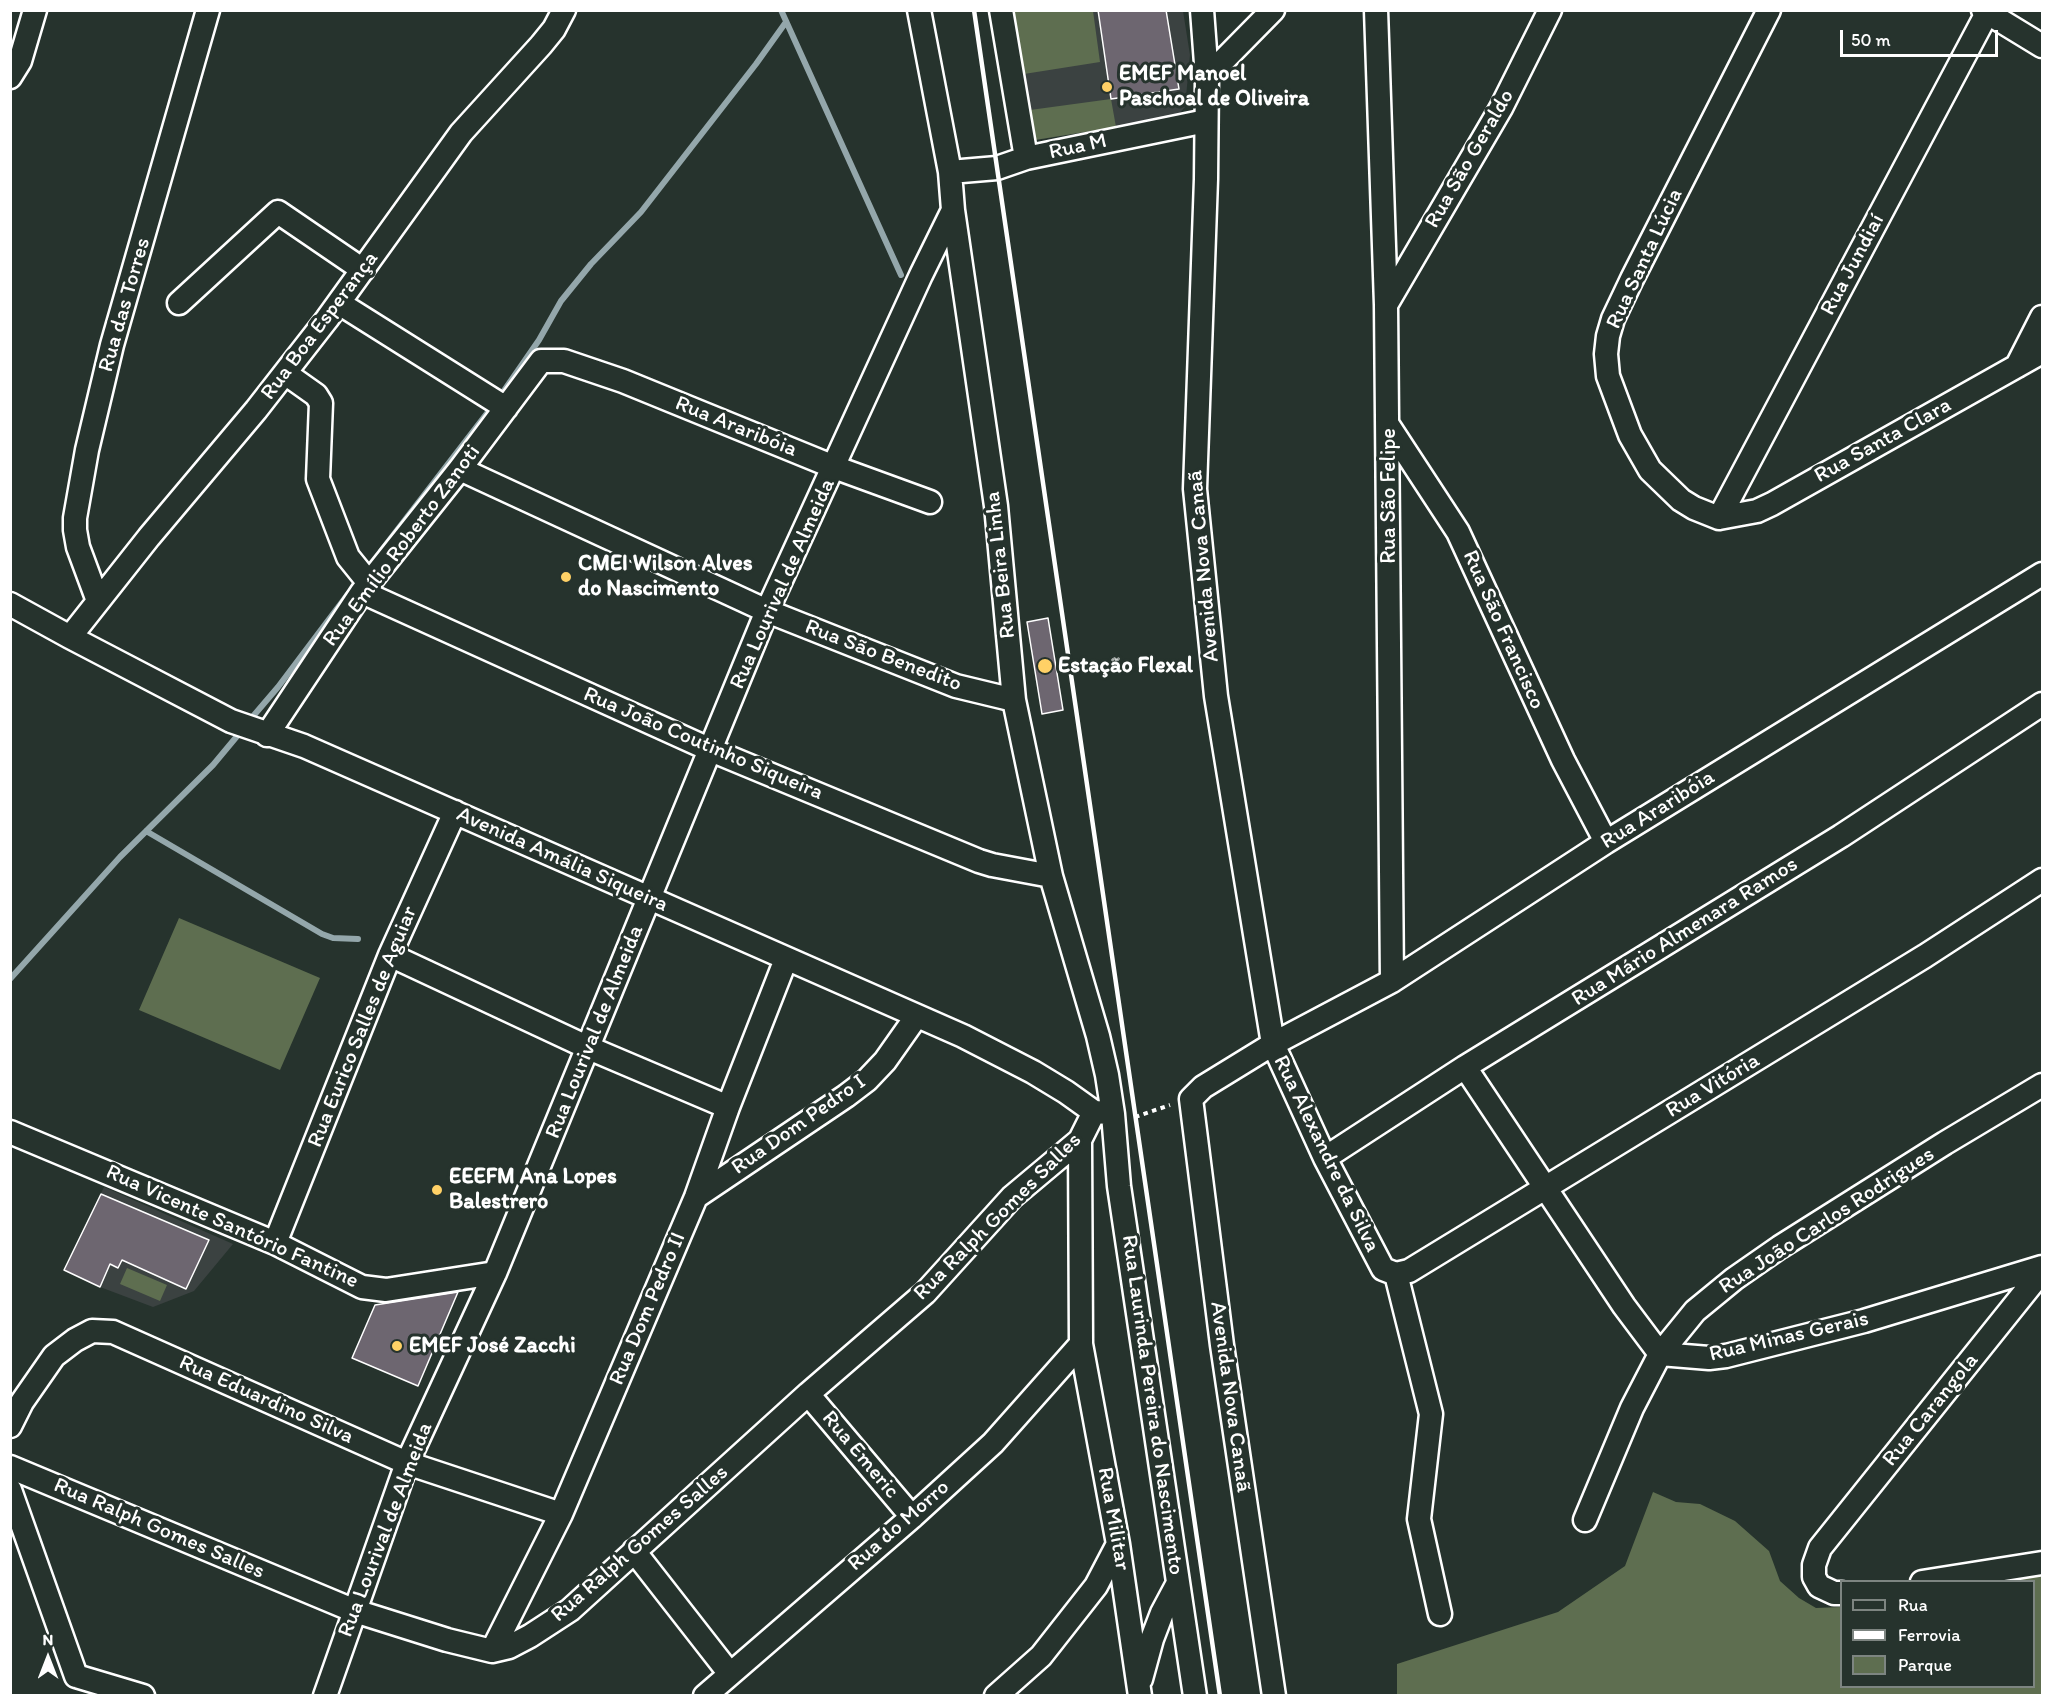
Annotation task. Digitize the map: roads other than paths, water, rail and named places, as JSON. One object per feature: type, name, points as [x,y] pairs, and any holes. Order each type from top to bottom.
[{"type":"street","points":[[10,77],[20,61],[35,10]]},
{"type":"street","name":"Rua das Torres","points":[[98,601],[78,547],[75,530],[87,450],[114,336],[208,10]]},
{"type":"street","name":"Rua Boa Esperança","points":[[70,637],[285,373],[339,303],[461,133],[547,37],[564,10]]},
{"type":"street","name":"Rua Beira Linha","points":[[919,10],[950,172],[953,210],[996,506],[1014,700],[1051,876],[1098,1036],[1103,1113]]},
{"type":"street","points":[[1001,10],[1026,158]]},
{"type":"street","name":"Avenida Nova Canaã","points":[[1202,10],[1207,77],[1206,179],[1195,505],[1216,696],[1273,1044]]},
{"type":"street","points":[[1207,77],[1273,10]]},
{"type":"street","name":"Rua São Felipe","points":[[1376,10],[1388,425],[1392,981]]},
{"type":"street","name":"Rua São Geraldo","points":[[1386,305],[1501,108],[1550,10]]},
{"type":"street","name":"Rua Santa Lúcia","points":[[1719,518],[1681,500],[1650,470],[1630,435],[1608,376],[1607,345],[1613,320],[1632,279],[1769,10]]},
{"type":"street","points":[[1985,12],[2043,46]]},
{"type":"street","name":"Rua Jundiaí","points":[[1719,518],[1985,12]]},
{"type":"street","name":"Rua M","points":[[950,172],[997,168],[1026,158],[1206,121]]},
{"type":"street","name":"Rua Lourival de Almeida","points":[[325,1695],[407,1463],[495,1273],[767,611],[953,210]]},
{"type":"street","points":[[179,303],[278,212],[363,270]]},
{"type":"street","points":[[339,303],[506,408]]},
{"type":"street","points":[[2017,366],[2043,317]]},
{"type":"street","name":"Rua Santa Clara","points":[[1719,518],[1757,511],[2043,352]]},
{"type":"street","name":"Rua Araribóia","points":[[540,361],[564,361],[623,381],[834,467],[930,502]]},
{"type":"street","name":"Rua Emílio Roberto Zanoti","points":[[264,733],[365,588],[460,469],[540,361]]},
{"type":"street","points":[[285,373],[316,395],[321,403],[318,479],[348,557],[365,588]]},
{"type":"street","name":"Rua São Francisco","points":[[1388,425],[1458,532],[1563,760],[1606,842]]},
{"type":"street","name":"Rua São Benedito","points":[[460,469],[767,611],[956,686],[1014,700]]},
{"type":"street","name":"Rua Araribóia","points":[[1191,1099],[1203,1087],[1273,1044],[1392,981],[1606,842],[2043,574]]},
{"type":"street","name":"Rua João Coutinho Siqueira","points":[[365,588],[711,750],[992,866],[1051,876]]},
{"type":"street","name":"Avenida Amália Siqueira","points":[[10,604],[231,721],[304,746],[963,1036],[1033,1072],[1103,1113]]},
{"type":"street","name":"Rua Mário Almenara Ramos","points":[[1325,1158],[1465,1067],[1841,836],[2043,705]]},
{"type":"street","name":"Rua Eurico Salles de Aguiar","points":[[275,1243],[390,955],[455,812]]},
{"type":"street","name":"Rua Vitória","points":[[1388,1269],[1409,1271],[1925,956],[2043,880]]},
{"type":"street","points":[[390,955],[589,1048],[728,1107]]},
{"type":"street","name":"Rua Dom Pedro II","points":[[492,1651],[561,1514],[696,1197],[786,958]]},
{"type":"street","name":"Rua Dom Pedro I","points":[[696,1197],[867,1080],[885,1061],[916,1017]]},
{"type":"street","name":"Rua Alexandre da Silva","points":[[1273,1044],[1325,1158],[1388,1269],[1431,1414],[1419,1519],[1440,1614]]},
{"type":"street","points":[[1465,1067],[1547,1187],[1624,1306],[1660,1354]]},
{"type":"street","name":"Rua João Carlos Rodrigues","points":[[1585,1520],[1632,1408],[1660,1354],[1695,1311],[1734,1279],[1780,1247],[1945,1143],[2043,1085]]},
{"type":"street","name":"Avenida Nova Canaã","points":[[1191,1099],[1222,1345],[1274,1695]]},
{"type":"street","name":"Rua Ralph Gomes Salles","points":[[10,1467],[355,1611],[447,1640],[492,1651],[509,1647],[570,1610],[808,1394],[925,1293],[1012,1197],[1080,1140],[1103,1113]]},
{"type":"street","name":"Rua Laurinda Pereira do Nascimento","points":[[1103,1113],[1119,1186],[1195,1695]]},
{"type":"street","name":"Rua Vicente Santório Fantine","points":[[10,1132],[275,1243],[362,1287],[386,1290],[495,1273]]},
{"type":"street","name":"Rua Militar","points":[[1080,1140],[1081,1344],[1118,1544],[1139,1692]]},
{"type":"street","name":"Rua Minas Gerais","points":[[1660,1354],[1709,1358],[1726,1356],[1864,1321],[2043,1269]]},
{"type":"street","name":"Rua Carangola","points":[[1840,1593],[1834,1593],[1820,1586],[1814,1577],[1814,1565],[1820,1548],[2043,1269]]},
{"type":"street","name":"Rua Eduardino Silva","points":[[10,1426],[22,1402],[54,1356],[75,1340],[92,1331],[112,1332],[407,1463],[561,1514]]},
{"type":"street","name":"Rua do Morro","points":[[705,1695],[912,1517],[993,1443],[1081,1344]]},
{"type":"street","name":"Rua Emeric","points":[[808,1394],[912,1517]]},
{"type":"street","points":[[10,1490],[73,1686],[143,1695]]},
{"type":"street","points":[[996,1695],[1041,1656],[1096,1586],[1118,1544]]},
{"type":"street","points":[[634,1551],[730,1674]]},
{"type":"street","points":[[1930,1580],[2043,1563]]},
{"type":"street","points":[[1139,1692],[1152,1639],[1162,1613],[1178,1583]]},
{"type":"waterway","points":[[781,10],[901,275]]},
{"type":"waterway","points":[[381,551],[501,395],[539,340],[561,301],[591,264],[641,212],[786,22]]},
{"type":"waterway","points":[[249,721],[278,687],[348,594]]},
{"type":"waterway","points":[[10,979],[120,857],[213,765],[243,729]]},
{"type":"waterway","points":[[146,831],[322,934],[333,938],[358,939]]},
{"type":"railway","points":[[974,10],[1220,1696]]},
{"type":"place","name":"EMEF Manoel Paschoal de Oliveira","points":[[1107,87]]},
{"type":"place","name":"CMEI Wilson Alves do Nascimento","points":[[566,577]]},
{"type":"place","name":"Estação Flexal","points":[[1045,666]]},
{"type":"place","name":"EEEFM Ana Lopes Balestrero","points":[[437,1190]]},
{"type":"place","name":"EMEF José Zacchi","points":[[397,1346]]}]
